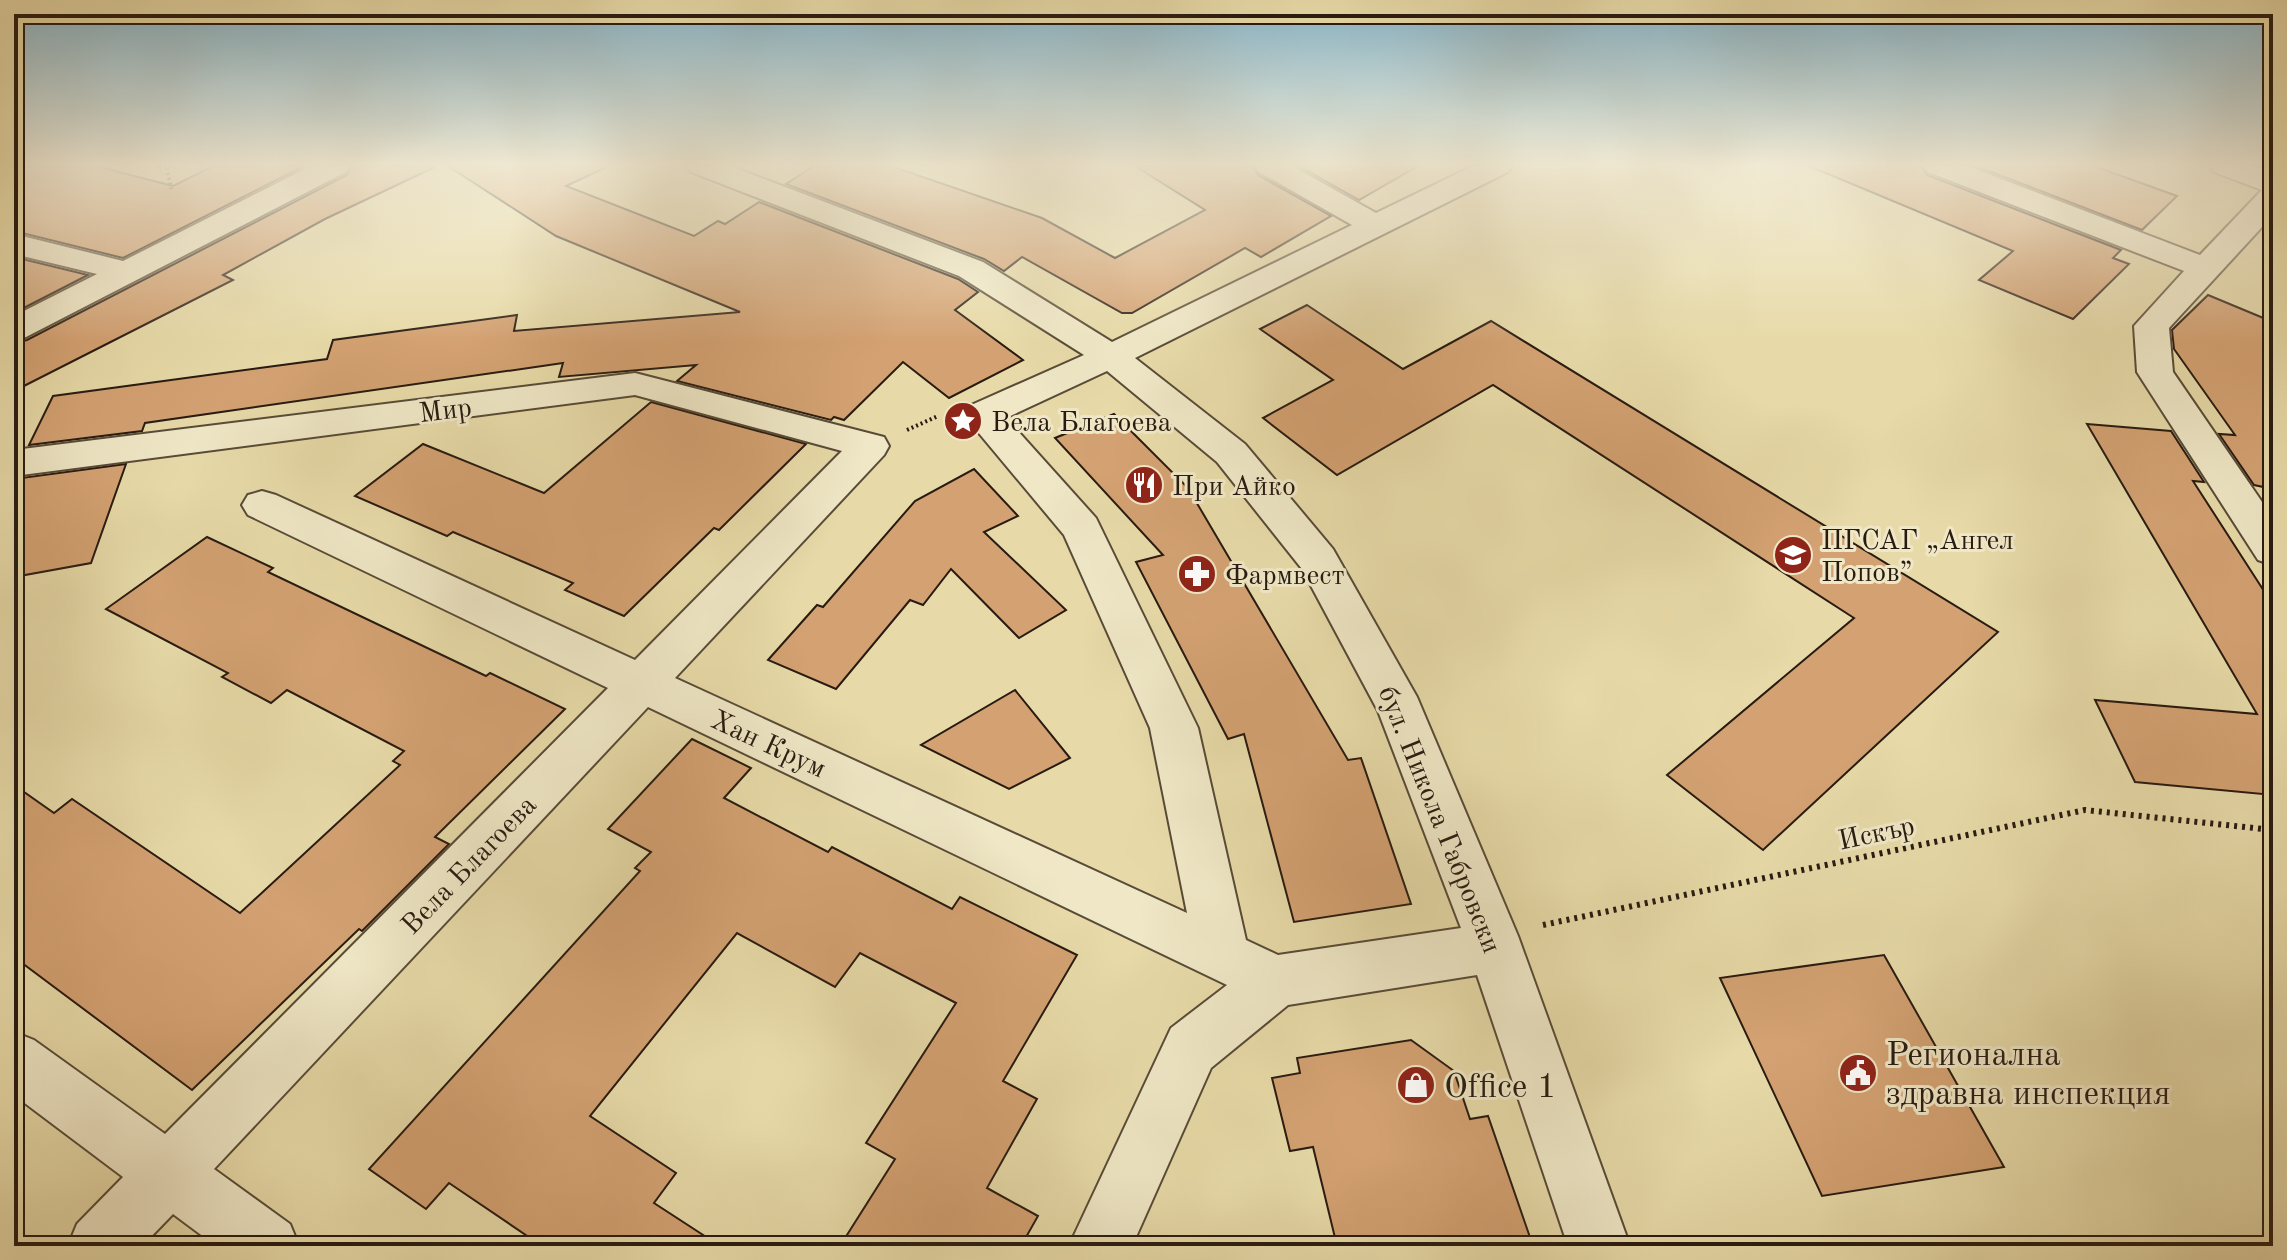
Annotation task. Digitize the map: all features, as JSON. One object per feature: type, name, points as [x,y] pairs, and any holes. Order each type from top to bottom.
[{"type":"street","points":[[14,330],[220,225]]},
{"type":"street","name":"бул. Никола Габровски","points":[[856,225],[971,269],[1111,356],[1231,453],[1318,560],[1401,710],[1493,942],[1599,1246]]},
{"type":"street","points":[[1374,225],[1378,227]]},
{"type":"street","points":[[1223,956],[1174,728],[1082,528],[982,414],[1111,356],[1382,225]]},
{"type":"street","points":[[2092,225],[2205,268]]},
{"type":"street","points":[[2246,225],[2151,326],[2155,372],[2273,550]]},
{"type":"street","points":[[14,244],[127,272]]},
{"type":"street","name":"Мир","points":[[14,463],[635,384],[870,446]]},
{"type":"street","name":"Вела Благоева","points":[[99,1246],[870,446]]},
{"type":"street","name":"Хан Крум","points":[[262,505],[1276,981]]},
{"type":"street","points":[[1100,1246],[1191,1048],[1276,981],[1493,942]]},
{"type":"street","points":[[14,1060],[268,1246]]},
{"type":"path","name":"Искър","points":[[1493,942],[2085,810],[2273,830]]},
{"type":"building","points":[[14,225],[188,225],[123,258],[14,231]]},
{"type":"building","points":[[250,225],[314,225],[223,275],[233,280],[14,391],[14,343],[27,340]]},
{"type":"building","points":[[539,225],[665,225],[694,236],[712,225],[818,225],[958,279],[978,292],[955,310],[1023,360],[949,398],[903,362],[844,420],[834,417],[831,420],[677,381],[696,365],[559,377],[563,363],[145,423],[142,431],[29,445],[53,396],[327,359],[333,340],[517,315],[514,331],[740,312],[556,236]]},
{"type":"building","points":[[894,225],[1054,225],[1115,258],[1177,225],[1316,225],[1261,257],[1245,248],[1132,313],[1122,313],[1022,257],[1004,271],[984,259]]},
{"type":"building","points":[[1950,225],[2056,225],[2121,250],[2113,258],[2129,264],[2073,319],[1979,280],[2013,251]]},
{"type":"building","points":[[2129,225],[2147,225],[2142,230]]},
{"type":"building","points":[[14,257],[88,275],[14,313]]},
{"type":"building","points":[[2208,295],[2273,322],[2273,489],[2254,485],[2219,434],[2235,435],[2174,349],[2172,330]]},
{"type":"building","points":[[1307,305],[1403,369],[1491,321],[1998,632],[1763,850],[1667,775],[1854,618],[1493,385],[1337,475],[1263,418],[1333,380],[1260,329]]},
{"type":"building","points":[[651,402],[806,444],[719,530],[714,528],[624,616],[565,590],[573,583],[453,532],[447,536],[355,496],[423,444],[544,493]]},
{"type":"building","points":[[1114,414],[1188,488],[1348,760],[1361,758],[1411,904],[1294,922],[1244,734],[1228,739],[1136,562],[1163,555],[1055,438]]},
{"type":"building","points":[[2087,424],[2171,431],[2204,482],[2193,481],[2273,605],[2273,795],[2135,782],[2095,700],[2257,714]]},
{"type":"building","points":[[126,464],[91,563],[14,577],[14,479]]},
{"type":"building","points":[[974,469],[1018,516],[984,532],[1066,610],[1019,638],[951,569],[923,605],[910,600],[836,689],[768,660],[817,605],[823,607],[915,501]]},
{"type":"building","points":[[207,537],[273,568],[268,572],[486,676],[490,673],[565,709],[435,837],[449,844],[362,931],[359,929],[192,1090],[14,957],[14,785],[54,813],[72,799],[240,913],[400,765],[393,761],[404,751],[287,690],[271,703],[222,677],[228,673],[106,609]]},
{"type":"building","points":[[1015,690],[1070,758],[1009,789],[921,745]]},
{"type":"building","points":[[692,739],[751,768],[724,798],[828,852],[832,847],[952,909],[960,897],[1077,955],[1003,1081],[1037,1099],[987,1188],[1038,1216],[1021,1246],[840,1246],[895,1159],[866,1143],[956,1003],[860,953],[835,987],[737,933],[590,1116],[676,1173],[654,1203],[720,1246],[542,1246],[449,1183],[426,1209],[369,1169],[640,871],[635,868],[651,852],[608,829]]},
{"type":"building","name":"Регионална здравна инспекция","points":[[1884,955],[2004,1167],[1822,1196],[1720,978]]},
{"type":"building","points":[[1411,1040],[1454,1071],[1470,1119],[1488,1116],[1533,1246],[1337,1246],[1313,1147],[1290,1151],[1272,1078],[1300,1073],[1297,1058]]},
{"type":"place","name":"Вела Благоева","points":[[963,421]]},
{"type":"place","name":"При Айко","points":[[1144,485]]},
{"type":"place","name":"ПГСАГ „Ангел Попов”","points":[[1793,555]]},
{"type":"place","name":"Фармвест","points":[[1197,574]]},
{"type":"place","name":"Регионална здравна инспекция","points":[[1858,1073]]},
{"type":"place","name":"Office 1","points":[[1416,1085]]}]
